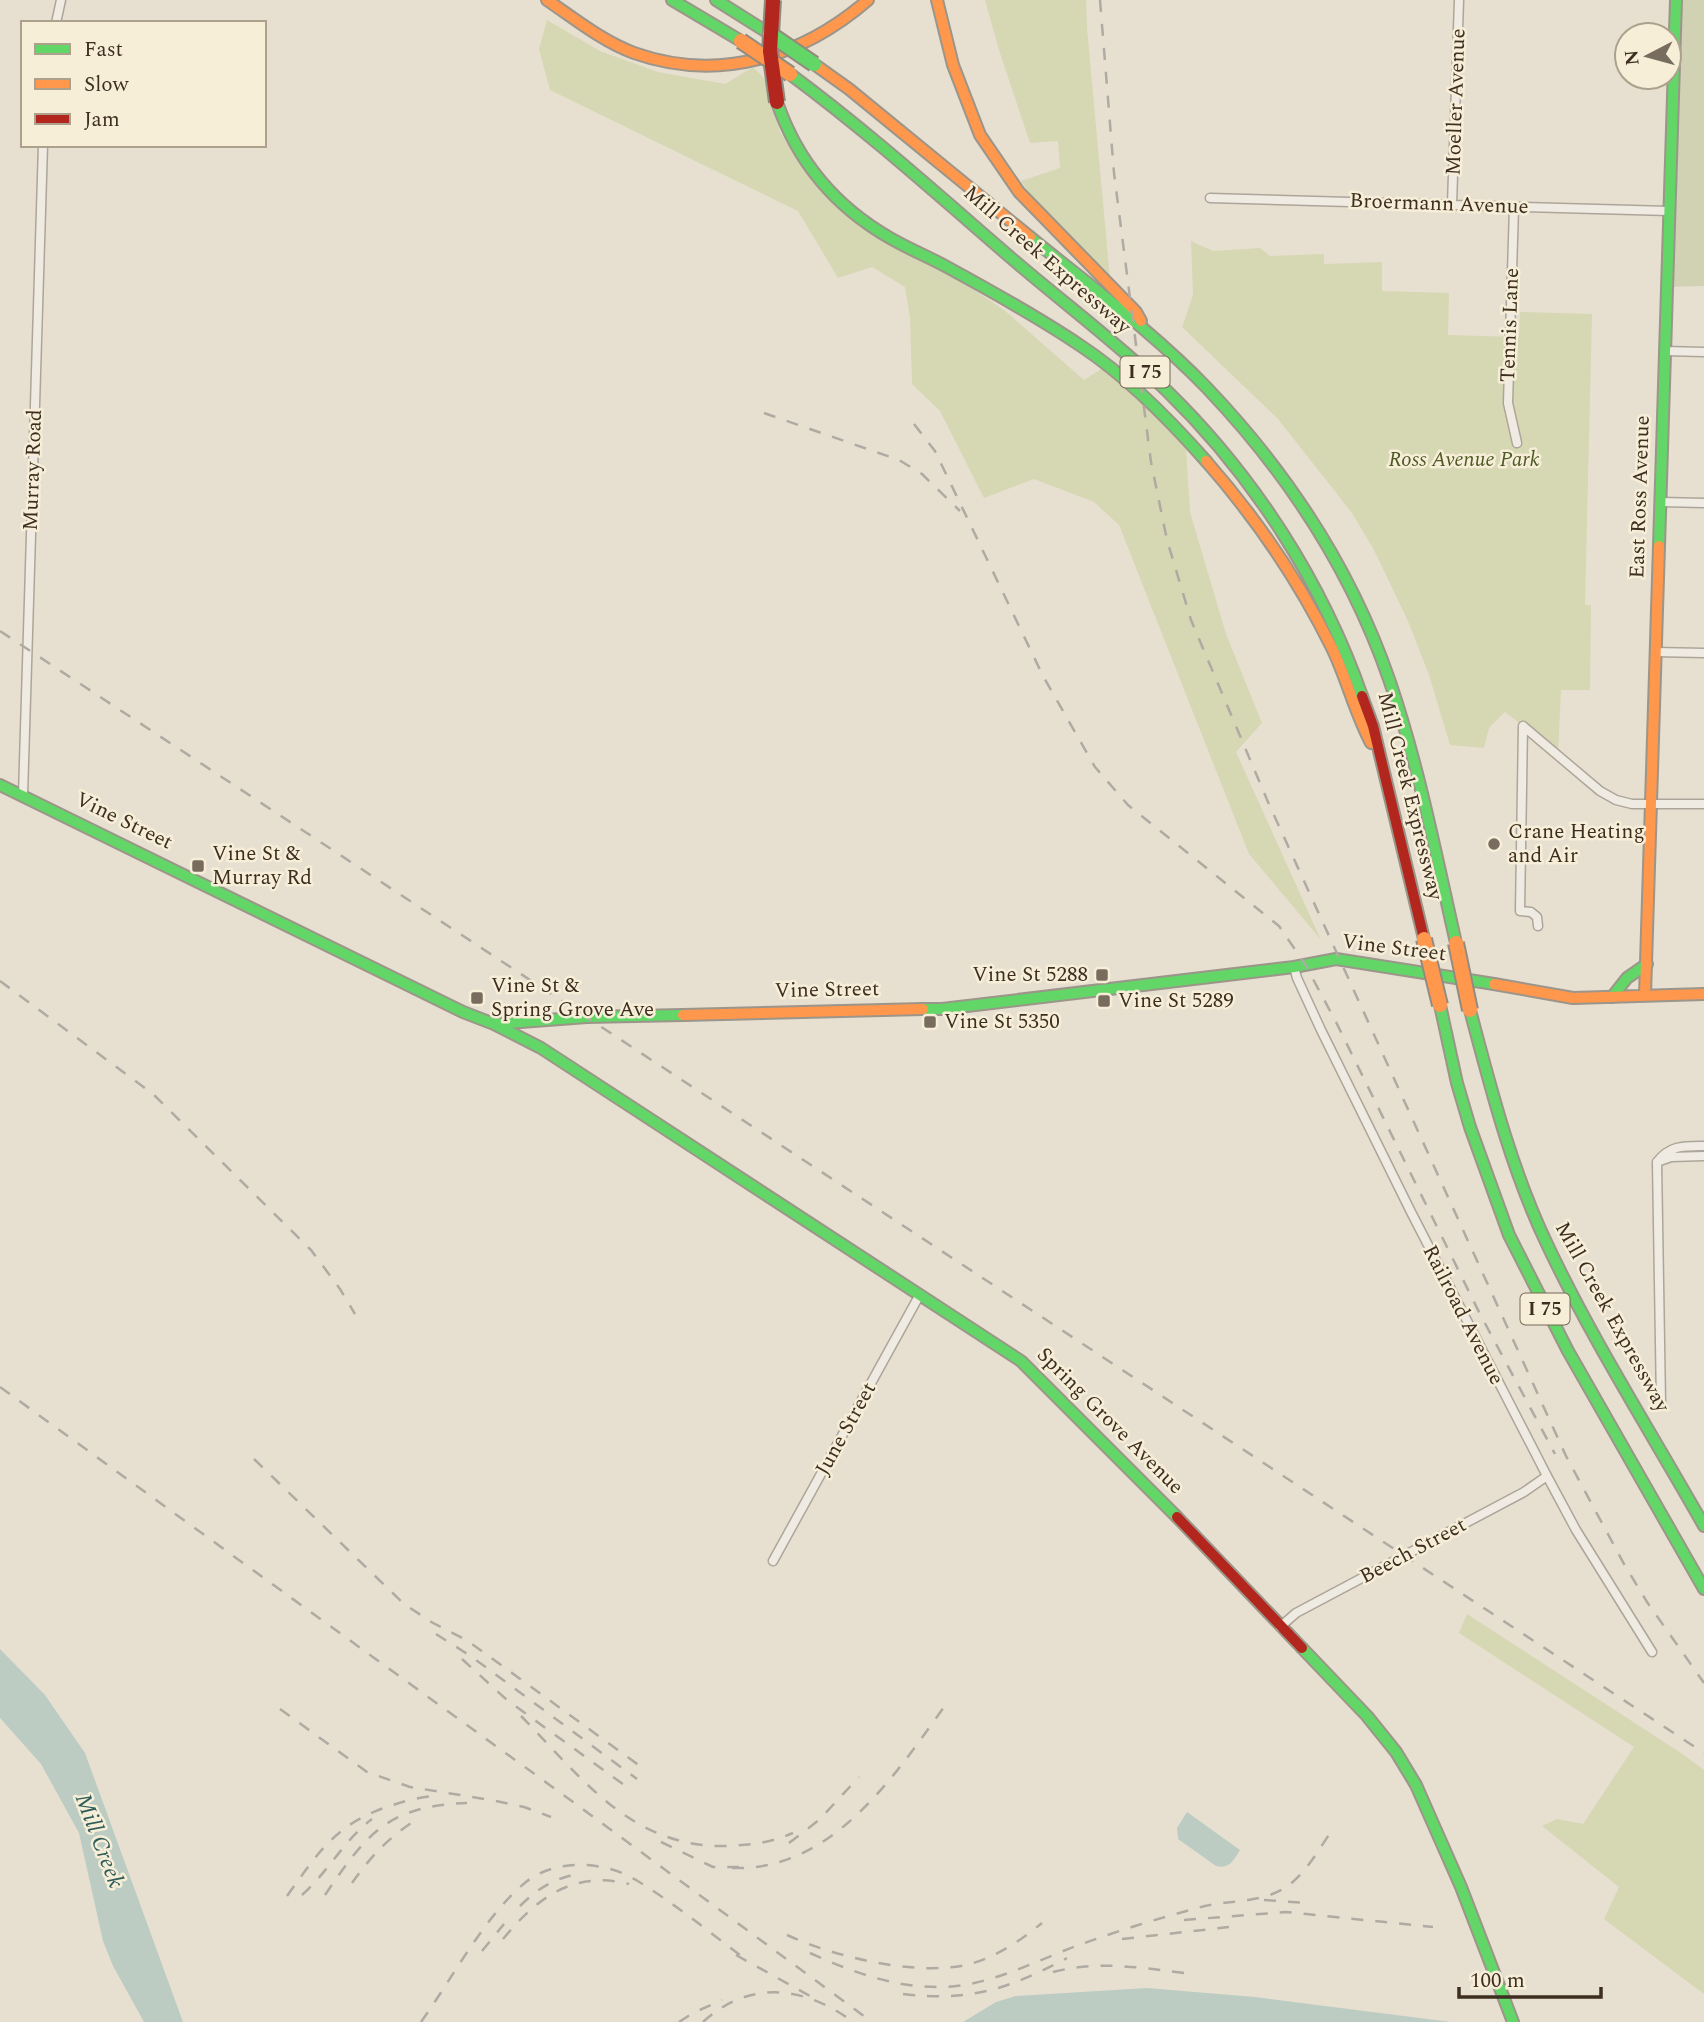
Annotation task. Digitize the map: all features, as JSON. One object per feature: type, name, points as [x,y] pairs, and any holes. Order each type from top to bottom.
[{"type":"main road","points":[[547,0],[598,35],[633,52],[670,62],[717,66],[738,64],[793,48],[846,20],[868,0]]},
{"type":"main road","name":"Mill Creek Expressway","points":[[672,0],[790,74],[869,134],[1157,382],[1219,445],[1277,524],[1336,628],[1363,695],[1457,1083],[1509,1235],[1568,1351],[1704,1589]]},
{"type":"main road","name":"Mill Creek Expressway","points":[[716,0],[770,34],[859,97],[1146,332],[1205,387],[1253,440],[1298,501],[1357,602],[1408,735],[1470,1010],[1500,1126],[1528,1201],[1569,1289],[1704,1526]]},
{"type":"main road","points":[[774,0],[769,45],[770,69],[777,102],[794,146],[806,166],[829,193],[888,237],[935,260],[1071,339],[1124,380],[1198,450],[1246,507],[1297,588],[1334,652],[1364,730],[1381,762]]},
{"type":"main road","points":[[937,0],[953,65],[981,135],[1019,192],[1136,312],[1146,332]]},
{"type":"main road","name":"East Ross Avenue","points":[[1645,995],[1676,0]]},
{"type":"main road","name":"Vine Street","points":[[0,785],[463,1012],[494,1024],[587,1017],[942,1009],[1294,967],[1336,959],[1422,971],[1552,995],[1612,998],[1704,994]]},
{"type":"main road","points":[[1612,998],[1627,978],[1647,964]]},
{"type":"main road","name":"Spring Grove Avenue","points":[[494,1024],[541,1048],[591,1080],[1021,1361],[1039,1377],[1160,1499],[1367,1716],[1396,1752],[1409,1774],[1461,1887],[1510,2015]]},
{"type":"street","points":[[56,21],[61,0]]},
{"type":"street","name":"Moeller Avenue","points":[[1452,204],[1459,0]]},
{"type":"street","name":"Murray Road","points":[[23,796],[43,147]]},
{"type":"street","name":"Broermann Avenue","points":[[1210,198],[1669,211]]},
{"type":"street","name":"Tennis Lane","points":[[1514,207],[1508,403],[1517,443]]},
{"type":"street","points":[[1665,351],[1704,352]]},
{"type":"street","points":[[1661,502],[1704,503]]},
{"type":"street","points":[[1655,652],[1704,653]]},
{"type":"street","points":[[1538,926],[1537,917],[1531,912],[1520,911],[1523,726],[1600,791],[1623,803],[1704,804]]},
{"type":"street","name":"Railroad Avenue","points":[[1294,967],[1321,1030],[1393,1175],[1547,1476],[1576,1530],[1652,1652]]},
{"type":"street","points":[[1661,1404],[1657,1162],[1665,1152],[1676,1147],[1704,1146]]},
{"type":"street","points":[[1657,1162],[1671,1157],[1704,1156]]},
{"type":"street","name":"June Street","points":[[773,1561],[919,1296]]},
{"type":"street","name":"Beech Street","points":[[1280,1627],[1296,1612],[1524,1492],[1547,1476]]},
{"type":"green space","points":[[985,0],[1086,0],[1110,279],[1050,223],[1021,181],[1060,168],[1058,141],[1030,143]]},
{"type":"green space","points":[[1676,0],[1704,0],[1704,286],[1667,287],[1673,91],[1683,91],[1683,21],[1675,21]]},
{"type":"green space","points":[[547,20],[600,51],[658,72],[725,84],[753,67],[764,78],[780,132],[812,182],[860,227],[935,264],[1004,310],[1084,380],[1114,361],[1185,431],[1190,512],[1226,634],[1262,723],[1236,752],[1321,940],[1249,854],[1119,525],[1094,502],[1034,479],[984,498],[940,411],[912,384],[910,318],[905,287],[872,267],[838,278],[798,211],[550,90],[539,49]]},
{"type":"green space","name":"Ross Avenue Park","points":[[1191,241],[1213,251],[1260,248],[1270,256],[1324,254],[1324,264],[1382,262],[1382,291],[1449,293],[1448,335],[1519,337],[1520,312],[1592,314],[1585,605],[1591,605],[1590,690],[1561,690],[1558,753],[1505,712],[1489,728],[1484,748],[1450,745],[1429,675],[1408,621],[1374,550],[1352,513],[1278,419],[1182,327],[1193,295]]},
{"type":"green space","points":[[1467,1614],[1704,1770],[1704,1994],[1604,1919],[1619,1887],[1542,1826],[1557,1819],[1583,1824],[1634,1747],[1459,1633]]},
{"type":"water","name":"Mill Creek","points":[[0,1649],[45,1695],[85,1753],[183,2022],[144,2022],[113,1966],[103,1941],[79,1833],[41,1764],[0,1718]]},
{"type":"water","points":[[1187,1812],[1240,1850],[1231,1863],[1216,1866],[1178,1839],[1177,1828]]},
{"type":"water","points":[[1147,1988],[1255,1997],[1451,2022],[963,2022],[996,2002],[1016,1996]]},
{"type":"railway","points":[[1100,0],[1114,173],[1151,462],[1167,540],[1191,620],[1268,802],[1566,1456],[1647,1602],[1704,1683]]},
{"type":"railway","points":[[764,413],[899,460],[922,474],[960,511]]},
{"type":"railway","points":[[914,424],[935,451],[1043,676],[1095,767],[1128,805],[1279,926],[1305,964],[1480,1314],[1555,1454]]},
{"type":"railway","points":[[0,631],[1704,1753]]},
{"type":"railway","points":[[0,981],[153,1094],[311,1250],[355,1314]]},
{"type":"railway","points":[[0,1387],[872,2022]]},
{"type":"railway","points":[[254,1459],[404,1604],[468,1641],[644,1769]]},
{"type":"railway","points":[[436,1634],[472,1657],[637,1779]]},
{"type":"railway","points":[[462,1659],[507,1700],[631,1790]]},
{"type":"railway","points":[[732,1868],[768,1865],[802,1854],[832,1836],[884,1786],[949,1700]]},
{"type":"railway","points":[[280,1709],[367,1772],[410,1787],[524,1807],[551,1817]]},
{"type":"railway","points":[[521,1716],[610,1805],[635,1822],[662,1835],[692,1843],[726,1846],[760,1843],[793,1833]]},
{"type":"railway","points":[[789,1843],[819,1820],[859,1777]]},
{"type":"railway","points":[[287,1896],[321,1851],[345,1828],[359,1819],[396,1804],[438,1796]]},
{"type":"railway","points":[[325,1895],[354,1855],[382,1827],[417,1810],[467,1803]]},
{"type":"railway","points":[[302,1895],[353,1836],[372,1819]]},
{"type":"railway","points":[[352,1883],[381,1848],[417,1819]]},
{"type":"railway","points":[[810,1953],[858,1972],[907,1985],[942,1987],[977,1982],[1012,1972],[1094,1939],[1157,1919],[1205,1906],[1274,1894],[1298,1877],[1333,1829]]},
{"type":"railway","points":[[661,1842],[713,1867],[739,1867]]},
{"type":"railway","points":[[421,2022],[483,1929],[511,1896],[538,1874],[566,1866],[595,1866],[636,1880],[744,1958]]},
{"type":"railway","points":[[520,1906],[546,1885],[577,1874]]},
{"type":"railway","points":[[503,1939],[529,1911],[573,1884],[590,1881],[629,1884]]},
{"type":"railway","points":[[1264,1900],[1306,1903]]},
{"type":"railway","points":[[1184,1920],[1286,1912],[1433,1927]]},
{"type":"railway","points":[[787,1935],[851,1957],[899,1966],[945,1968],[987,1958],[1042,1923]]},
{"type":"railway","points":[[482,1951],[504,1924]]},
{"type":"railway","points":[[1122,1939],[1229,1927]]},
{"type":"railway","points":[[736,1955],[819,2001]]},
{"type":"railway","points":[[903,1994],[948,1996],[988,1991],[1026,1978],[1067,1958]]},
{"type":"railway","points":[[1053,1972],[1105,1966],[1192,1974]]},
{"type":"railway","points":[[703,2022],[721,2008],[740,1999],[778,1992],[816,2001],[853,2022]]},
{"type":"railway","points":[[679,2022],[722,2000]]},
{"type":"traffic: fast","points":[[672,0],[741,41]]},
{"type":"traffic: fast","points":[[716,0],[770,34]]},
{"type":"traffic: fast","points":[[1659,546],[1676,0]]},
{"type":"traffic: fast","points":[[770,34],[814,64]]},
{"type":"traffic: fast","points":[[790,74],[874,140],[1129,356],[1199,424],[1229,458],[1256,495],[1306,572],[1346,654],[1362,696]]},
{"type":"traffic: fast","points":[[777,102],[785,124],[807,163],[852,212],[890,238],[1032,315],[1098,358],[1147,399],[1206,461]]},
{"type":"traffic: fast","points":[[1030,237],[1143,329],[1207,388],[1264,454],[1314,525],[1357,601],[1390,682],[1418,779],[1456,943]]},
{"type":"traffic: fast","points":[[0,785],[463,1012],[494,1024],[587,1017],[683,1015]]},
{"type":"traffic: fast","points":[[923,1009],[942,1009],[1294,967],[1336,959],[1494,984]]},
{"type":"traffic: fast","points":[[1612,997],[1627,978],[1647,964]]},
{"type":"traffic: fast","points":[[1440,1005],[1457,1083],[1470,1127],[1509,1235],[1568,1351],[1704,1589]]},
{"type":"traffic: fast","points":[[1470,1010],[1512,1157],[1546,1242],[1602,1350],[1704,1526]]},
{"type":"traffic: fast","points":[[494,1024],[541,1048],[1021,1361],[1177,1517]]},
{"type":"traffic: fast","points":[[1302,1648],[1367,1716],[1396,1752],[1416,1785],[1461,1887],[1513,2022]]},
{"type":"traffic: slow","points":[[547,0],[622,48],[666,62],[697,65],[728,64],[787,50],[816,37],[868,0]]},
{"type":"traffic: slow","points":[[937,0],[953,65],[980,135],[1019,192],[1136,312],[1141,321]]},
{"type":"traffic: slow","points":[[741,41],[790,74]]},
{"type":"traffic: slow","points":[[814,64],[849,89],[1030,237]]},
{"type":"traffic: slow","points":[[1206,461],[1242,505],[1291,574],[1332,648],[1371,743]]},
{"type":"traffic: slow","points":[[1645,995],[1659,546]]},
{"type":"traffic: slow","points":[[1424,939],[1440,1005]]},
{"type":"traffic: slow","points":[[1456,943],[1470,1010]]},
{"type":"traffic: slow","points":[[1494,984],[1573,998],[1704,994]]},
{"type":"traffic: slow","points":[[683,1015],[923,1009]]},
{"type":"traffic: jam","points":[[773,0],[770,51],[777,102]]},
{"type":"traffic: jam","points":[[1362,696],[1373,726],[1424,939]]},
{"type":"traffic: jam","points":[[1177,1517],[1302,1648]]},
{"type":"place","name":"Crane Heating and Air","points":[[1494,844]]},
{"type":"place","name":"Vine St & Murray Rd","points":[[198,866]]},
{"type":"place","name":"Vine St 5288","points":[[1102,975]]},
{"type":"place","name":"Vine St & Spring Grove Ave","points":[[477,998]]},
{"type":"place","name":"Vine St 5289","points":[[1104,1001]]},
{"type":"place","name":"Vine St 5350","points":[[930,1022]]}]
